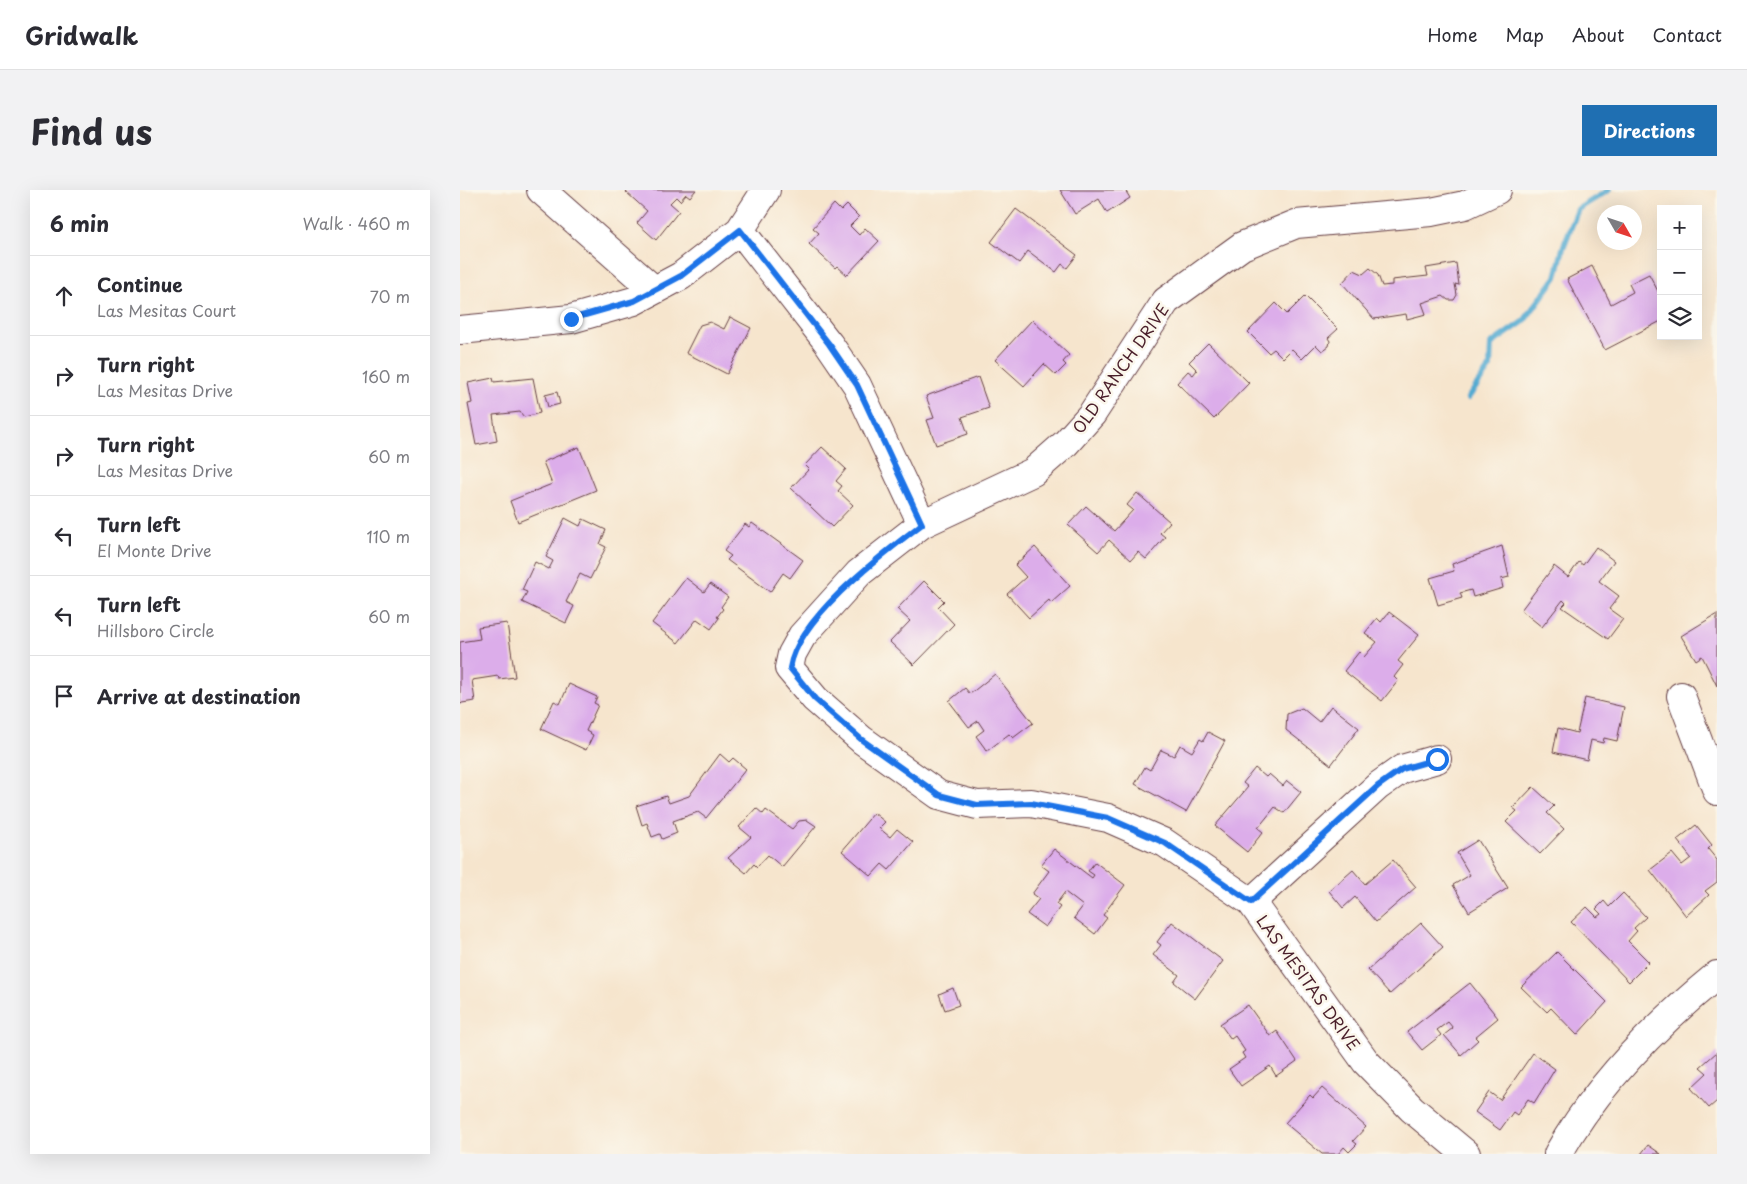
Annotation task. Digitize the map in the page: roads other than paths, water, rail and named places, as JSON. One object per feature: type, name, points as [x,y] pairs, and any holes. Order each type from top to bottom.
[{"type":"street","points":[[541,190],[654,290]]},
{"type":"street","points":[[460,330],[571,319],[634,301],[681,276],[740,230],[766,190]]},
{"type":"street","name":"OLD RANCH DRIVE","points":[[922,524],[1033,472],[1066,443],[1092,414],[1166,301],[1242,246],[1296,224],[1431,212],[1465,205],[1497,190]]},
{"type":"street","points":[[740,230],[829,344],[857,385],[922,524]]},
{"type":"street","name":"LAS MESITAS DRIVE","points":[[922,524],[859,573],[802,636],[792,654],[790,668],[815,699],[862,740],[939,795],[977,805],[1031,803],[1108,818],[1165,843],[1251,902],[1366,1062],[1412,1110],[1466,1154]]},
{"type":"street","points":[[1681,696],[1717,791]]},
{"type":"street","points":[[1251,902],[1378,786],[1402,769],[1437,759]]},
{"type":"street","points":[[1558,1154],[1575,1123],[1647,1038],[1717,974]]},
{"type":"waterway","points":[[1468,398],[1490,367],[1491,344],[1524,321],[1556,277],[1563,248],[1578,209],[1609,190]]}]
